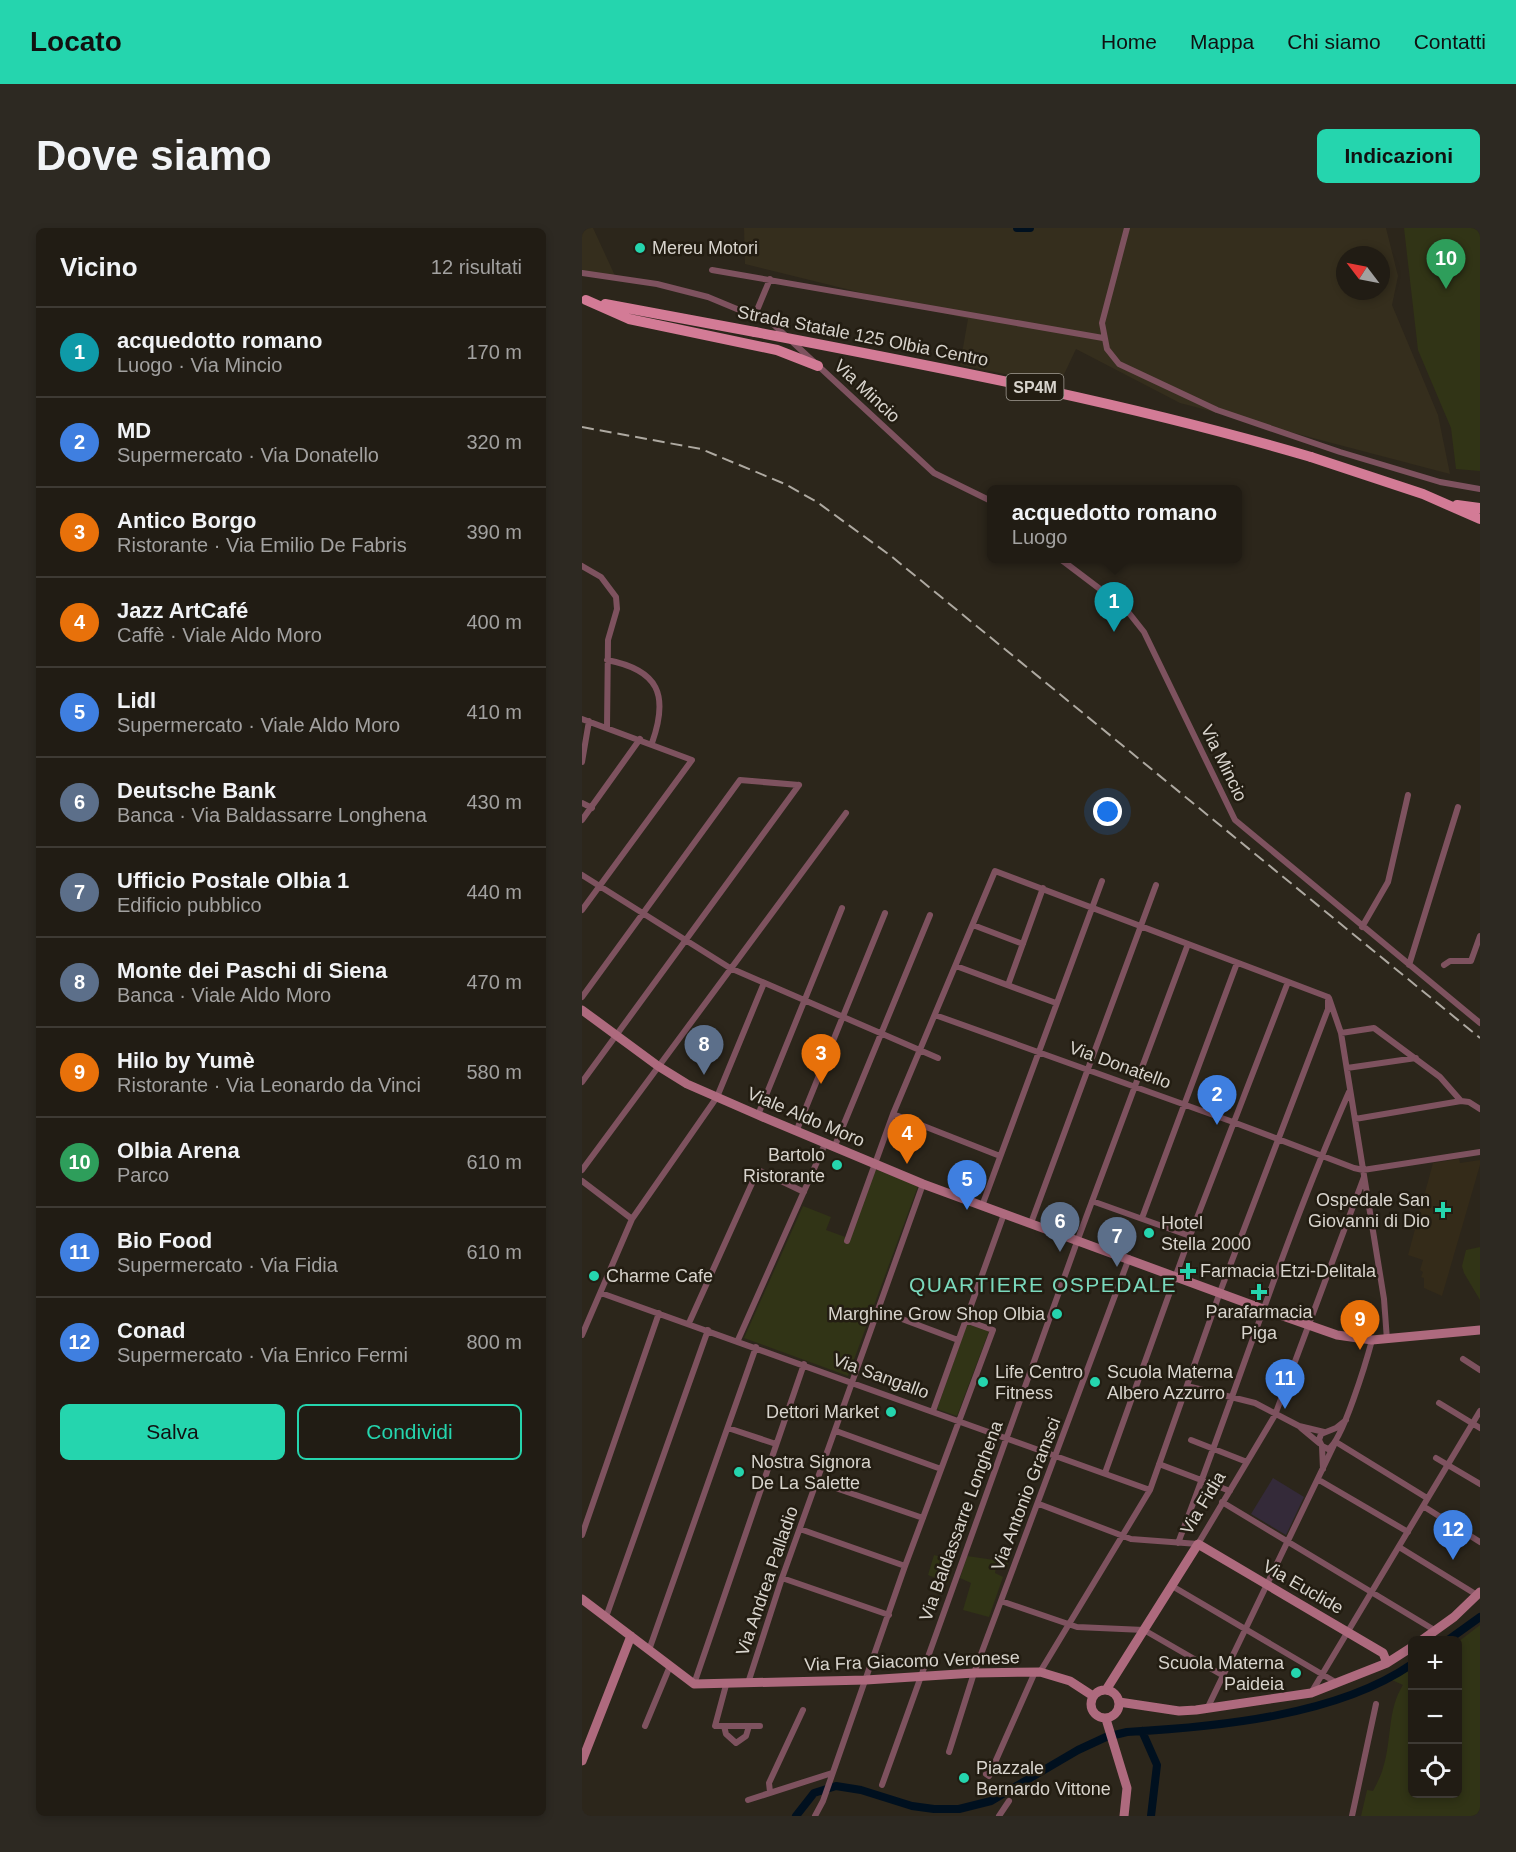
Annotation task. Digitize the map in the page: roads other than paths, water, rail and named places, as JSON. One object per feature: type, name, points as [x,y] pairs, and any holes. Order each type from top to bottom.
[{"type":"main road","name":"Strada Statale 125 Olbia Centro","points":[[584,300],[999,379],[1154,414],[1341,466],[1448,504],[1480,519]]},
{"type":"main road","points":[[584,300],[630,319],[777,350],[818,366]]},
{"type":"main road","points":[[1448,504],[1480,508]]},
{"type":"street","points":[[1127,228],[1102,323],[1103,338],[1107,349],[1119,364],[1217,410],[1340,452],[1440,482],[1480,489]]},
{"type":"street","points":[[712,270],[1103,338]]},
{"type":"street","name":"Via Mincio","points":[[582,273],[657,284],[708,297],[773,324],[934,473],[987,499]]},
{"type":"street","points":[[755,315],[770,279]]},
{"type":"street","name":"Via Mincio","points":[[1066,563],[1125,608],[1144,632],[1236,820],[1480,1023]]},
{"type":"street","points":[[582,566],[601,577],[616,597],[617,609],[608,640],[607,727]]},
{"type":"street","points":[[608,660],[626,664],[654,681],[659,693],[657,728],[652,743]]},
{"type":"street","points":[[582,719],[652,743],[692,760],[582,910]]},
{"type":"street","points":[[582,762],[589,722]]},
{"type":"street","points":[[582,820],[640,739]]},
{"type":"street","points":[[582,997],[740,780],[799,785],[582,1082]]},
{"type":"street","points":[[1362,927],[1388,882],[1408,795]]},
{"type":"street","points":[[582,803],[587,811]]},
{"type":"street","points":[[1409,965],[1458,807]]},
{"type":"street","points":[[582,1170],[846,813]]},
{"type":"street","points":[[847,1240],[893,1114],[995,871],[1328,997],[1335,1008],[1341,1033],[1386,1311],[1387,1340]]},
{"type":"street","points":[[582,875],[730,968],[938,1058]]},
{"type":"street","points":[[982,1206],[1102,881]]},
{"type":"street","points":[[1031,1223],[1086,1069],[1156,885]]},
{"type":"street","points":[[1008,985],[1043,888]]},
{"type":"street","points":[[758,1115],[842,908]]},
{"type":"street","points":[[796,1132],[885,913]]},
{"type":"street","points":[[738,1340],[804,1192],[830,1146],[881,1033],[930,915]]},
{"type":"street","points":[[973,925],[1023,944]]},
{"type":"street","points":[[1444,965],[1450,961],[1471,961],[1480,936]]},
{"type":"street","name":"Via Baldassarre Longhena","points":[[882,1785],[1078,1239],[1188,944]]},
{"type":"street","points":[[1142,1218],[1237,963]]},
{"type":"street","points":[[956,966],[1056,1003]]},
{"type":"street","points":[[1105,1473],[1190,1236],[1288,982]]},
{"type":"street","points":[[582,1335],[584,1324],[601,1293],[632,1219],[717,1097],[764,983]]},
{"type":"street","points":[[987,1774],[989,1776],[1037,1672],[1150,1490],[1220,1292],[1328,1009],[1328,997]]},
{"type":"street","name":"Viale Aldo Moro","points":[[582,1010],[658,1066],[687,1084],[796,1132],[982,1206],[1129,1257],[1263,1309],[1337,1335],[1372,1340],[1480,1329]]},
{"type":"street","name":"Via Donatello","points":[[934,1015],[1233,1122],[1364,1173]]},
{"type":"street","points":[[1341,1033],[1374,1028],[1440,1077],[1461,1101]]},
{"type":"street","points":[[1347,1068],[1416,1058]]},
{"type":"street","points":[[1178,1543],[1263,1309],[1322,1155],[1349,1092]]},
{"type":"street","points":[[1355,1119],[1461,1101],[1469,1102],[1480,1109]]},
{"type":"street","points":[[893,1114],[1000,1156]]},
{"type":"street","points":[[1364,1173],[1480,1152]]},
{"type":"street","points":[[689,1323],[758,1170],[804,1192]]},
{"type":"street","name":"Via Fidia","points":[[1106,1690],[1198,1544],[1275,1415],[1364,1173]]},
{"type":"street","points":[[582,1181],[632,1219]]},
{"type":"street","name":"Via Andrea Palladio","points":[[748,1683],[782,1578],[924,1184]]},
{"type":"street","points":[[1357,1195],[1368,1199]]},
{"type":"street","points":[[1092,1201],[1190,1236]]},
{"type":"street","points":[[933,1411],[1004,1214]]},
{"type":"street","name":"Via Antonio Gramsci","points":[[949,1752],[1000,1601],[1057,1456],[1129,1257]]},
{"type":"street","name":"Via Sangallo","points":[[601,1293],[738,1340],[1150,1490]]},
{"type":"street","points":[[878,1310],[958,1340]]},
{"type":"street","points":[[582,1535],[659,1313]]},
{"type":"street","points":[[815,1816],[823,1801],[922,1518],[993,1330],[965,1320]]},
{"type":"street","points":[[606,1617],[708,1330]]},
{"type":"street","points":[[1208,1708],[1222,1675],[1320,1480],[1346,1420],[1372,1340]]},
{"type":"street","points":[[649,1650],[756,1347]]},
{"type":"street","points":[[1463,1359],[1480,1370]]},
{"type":"street","points":[[582,1599],[694,1684],[804,1364]]},
{"type":"street","points":[[1187,1386],[1255,1403],[1299,1426],[1327,1431],[1336,1442],[1428,1498]]},
{"type":"street","points":[[1439,1403],[1480,1428]]},
{"type":"street","points":[[1311,1694],[1480,1411]]},
{"type":"street","points":[[1323,1472],[1319,1437],[1346,1420]]},
{"type":"street","points":[[1299,1426],[1328,1449],[1336,1442]]},
{"type":"street","points":[[728,1428],[776,1444]]},
{"type":"street","points":[[836,1431],[941,1469]]},
{"type":"street","points":[[1191,1440],[1247,1462]]},
{"type":"street","points":[[1436,1458],[1480,1484]]},
{"type":"street","points":[[1159,1464],[1230,1491]]},
{"type":"street","points":[[1320,1480],[1408,1532]]},
{"type":"street","points":[[818,1482],[922,1518]]},
{"type":"street","points":[[1222,1502],[1436,1631]]},
{"type":"street","points":[[1039,1504],[1121,1536],[1198,1544]]},
{"type":"street","points":[[1423,1506],[1480,1542]]},
{"type":"street","points":[[800,1529],[905,1566]]},
{"type":"street","name":"Via Euclide","points":[[1198,1544],[1383,1653],[1388,1663]]},
{"type":"street","points":[[1399,1547],[1479,1593],[1429,1636]]},
{"type":"street","points":[[782,1578],[889,1615]]},
{"type":"street","points":[[1172,1586],[1321,1676],[1337,1683]]},
{"type":"street","points":[[1000,1601],[1077,1627],[1144,1630],[1222,1675]]},
{"type":"street","points":[[582,1761],[631,1636]]},
{"type":"street","points":[[1119,1702],[1179,1711],[1311,1694],[1388,1663],[1408,1650]]},
{"type":"street","points":[[645,1726],[670,1666]]},
{"type":"street","name":"Via Fra Giacomo Veronese","points":[[694,1684],[866,1680],[974,1673],[1037,1672],[1070,1681],[1093,1696]]},
{"type":"street","points":[[726,1684],[714,1723],[724,1726],[760,1726]]},
{"type":"street","points":[[1107,1723],[1118,1712],[1119,1702],[1115,1694],[1106,1690],[1093,1696],[1092,1709],[1107,1723],[1127,1788],[1124,1816]]},
{"type":"street","points":[[1352,1816],[1376,1704]]},
{"type":"street","points":[[770,1792],[769,1783],[803,1710]]},
{"type":"street","points":[[724,1726],[726,1734],[736,1743],[746,1736],[748,1726]]},
{"type":"street","points":[[748,1800],[831,1776]]},
{"type":"street","points":[[999,1816],[1009,1801]]},
{"type":"waterway","points":[[1017,228],[1030,228]]},
{"type":"waterway","points":[[1454,1636],[1480,1617]]},
{"type":"waterway","points":[[796,1816],[814,1793],[836,1786],[861,1790],[912,1806],[959,1809],[991,1801],[1078,1750],[1106,1737],[1127,1732],[1199,1727],[1275,1716],[1348,1696],[1382,1682],[1408,1666]]},
{"type":"waterway","points":[[1142,1731],[1157,1765],[1151,1816]]},
{"type":"railway","points":[[582,427],[701,449],[785,484],[817,502],[891,556],[1480,1038]]},
{"type":"place","name":"Mereu Motori","points":[[640,248]]},
{"type":"place","name":"Olbia Arena","points":[[1446,289]]},
{"type":"place","name":"acquedotto romano","points":[[1114,632]]},
{"type":"place","name":"Monte dei Paschi di Siena","points":[[704,1075]]},
{"type":"place","name":"Antico Borgo","points":[[821,1084]]},
{"type":"place","name":"MD","points":[[1217,1125]]},
{"type":"place","name":"Jazz ArtCafé","points":[[907,1164]]},
{"type":"place","name":"Bartolo Ristorante","points":[[837,1165]]},
{"type":"place","name":"Lidl","points":[[967,1210]]},
{"type":"place","name":"Ospedale San Giovanni di Dio","points":[[1443,1210]]},
{"type":"place","name":"Hotel Stella 2000","points":[[1149,1233]]},
{"type":"place","name":"Deutsche Bank","points":[[1060,1252]]},
{"type":"place","name":"Ufficio Postale Olbia 1","points":[[1117,1267]]},
{"type":"place","name":"Farmacia Etzi-Delitala","points":[[1188,1271]]},
{"type":"place","name":"Charme Cafe","points":[[594,1276]]},
{"type":"place","name":"Parafarmacia Piga","points":[[1259,1292]]},
{"type":"place","name":"Marghine Grow Shop Olbia","points":[[1057,1314]]},
{"type":"place","name":"Hilo by Yumè","points":[[1360,1350]]},
{"type":"place","name":"Life Centro Fitness","points":[[983,1382]]},
{"type":"place","name":"Scuola Materna Albero Azzurro","points":[[1095,1382]]},
{"type":"place","name":"Bio Food","points":[[1285,1409]]},
{"type":"place","name":"Dettori Market","points":[[891,1412]]},
{"type":"place","name":"Nostra Signora De La Salette","points":[[739,1472]]},
{"type":"place","name":"Conad","points":[[1453,1560]]},
{"type":"place","name":"Scuola Materna Paideia","points":[[1296,1673]]},
{"type":"place","name":"Piazzale Bernardo Vittone","points":[[964,1778]]},
{"type":"district","name":"QUARTIERE OSPEDALE","points":[[1043,1285]]}]
